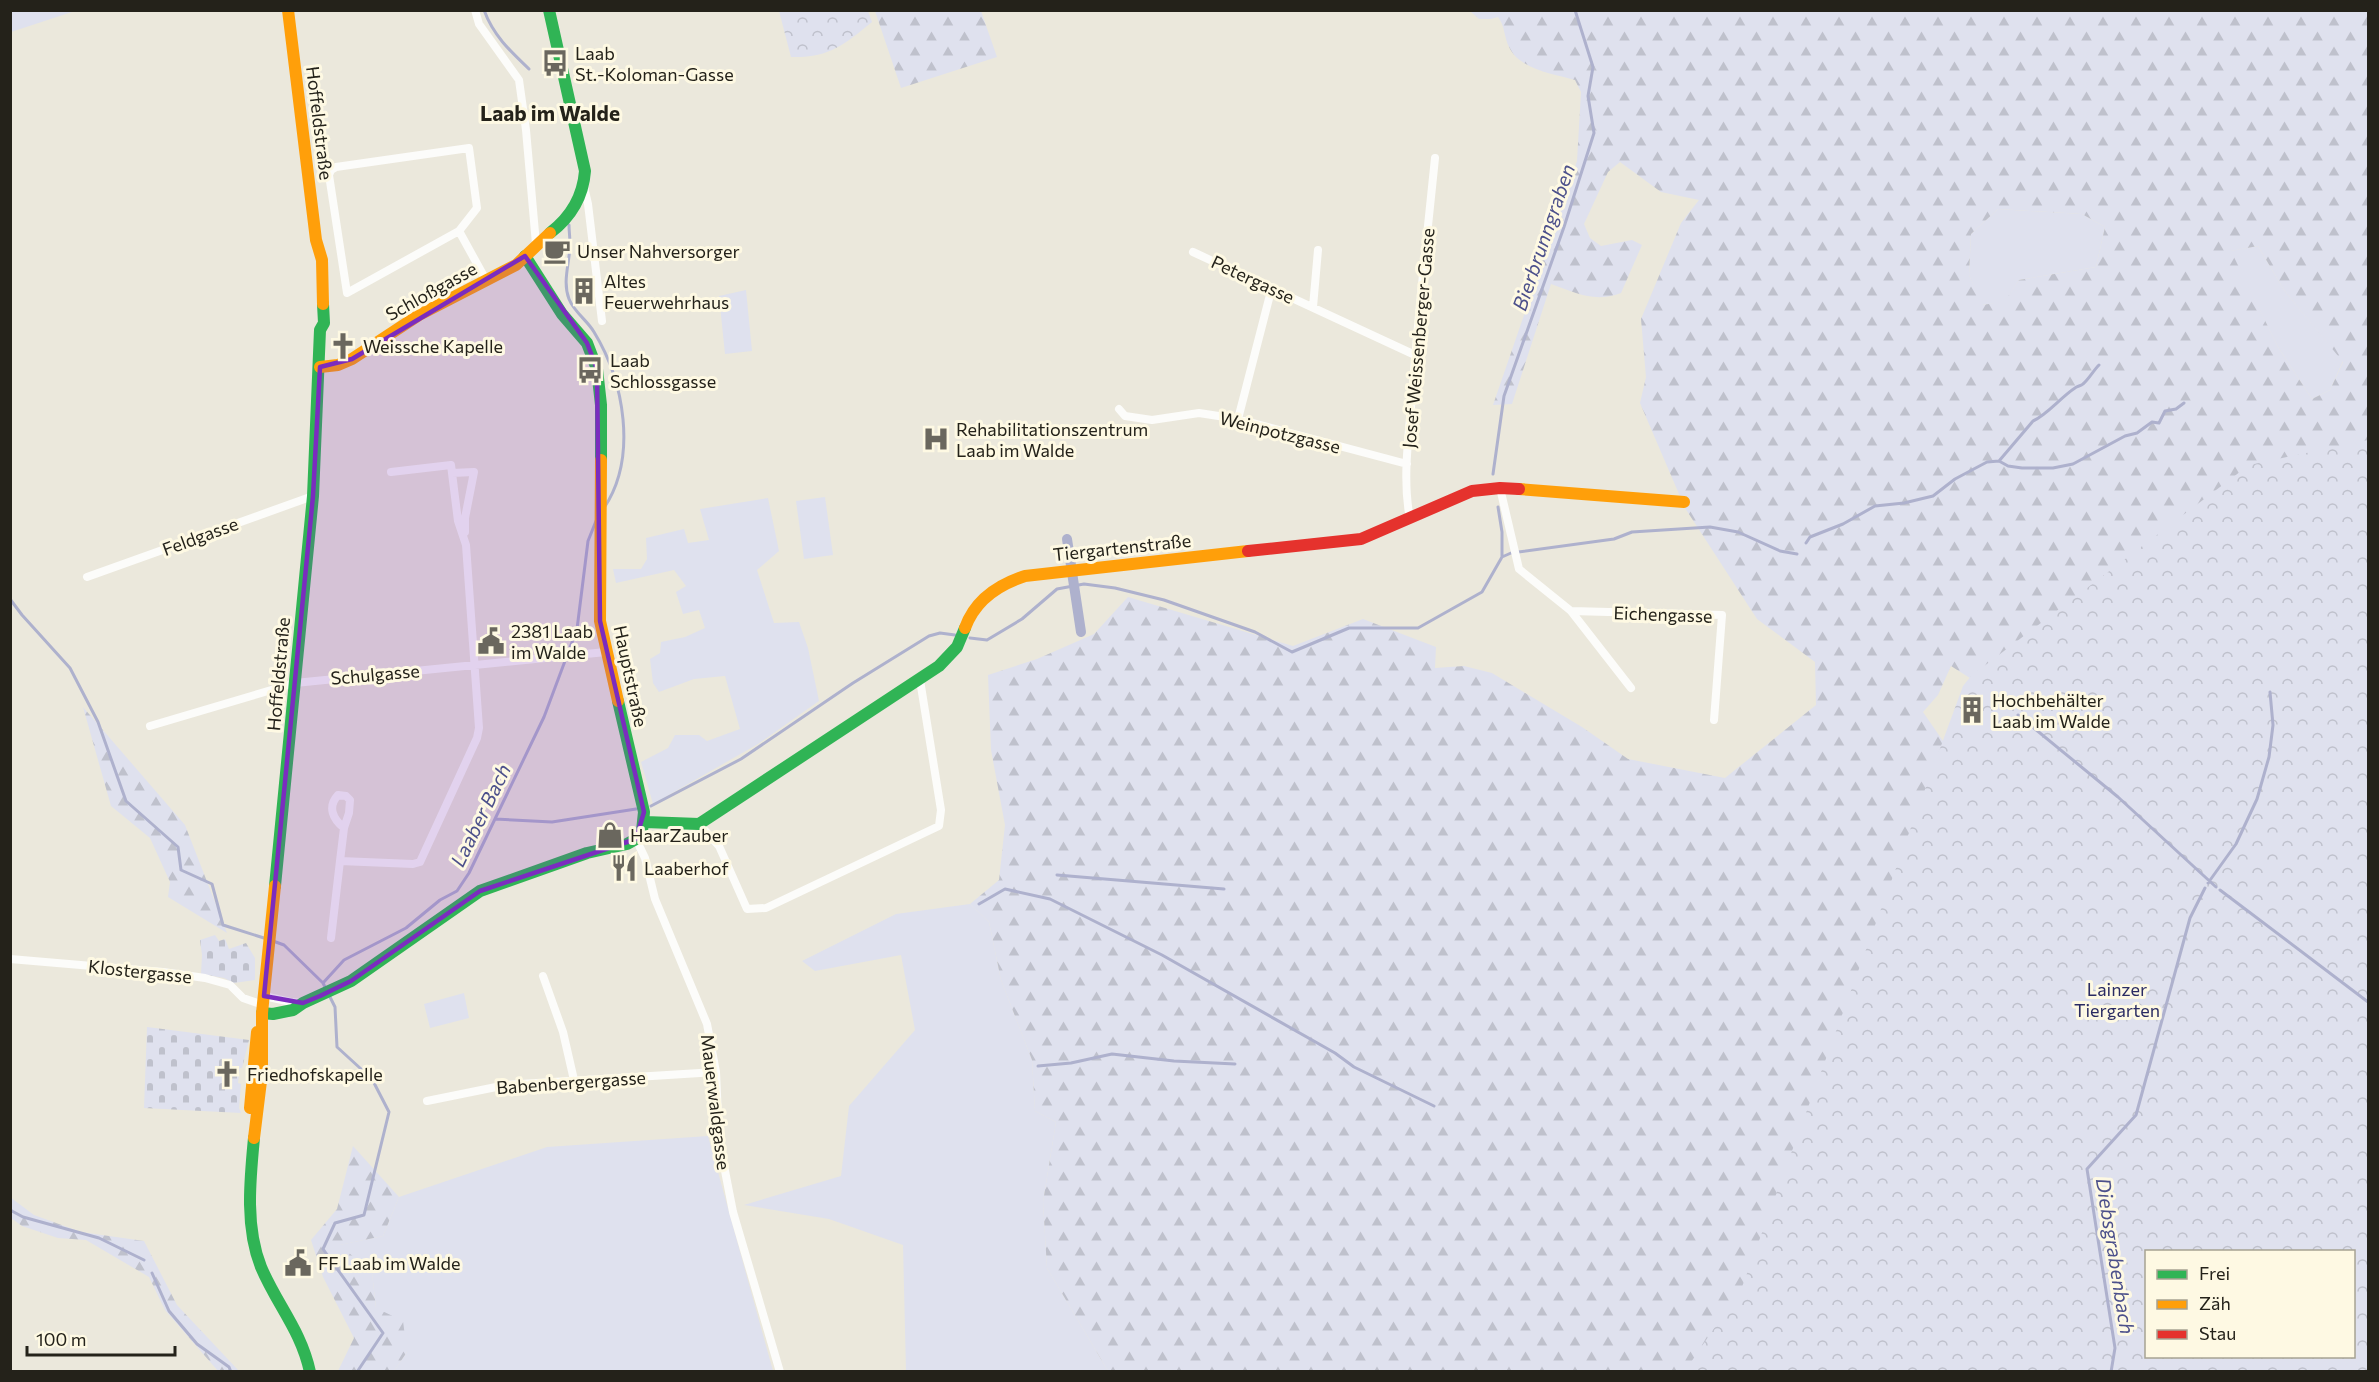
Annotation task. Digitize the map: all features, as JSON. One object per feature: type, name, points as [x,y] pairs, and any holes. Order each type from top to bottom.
[{"type":"street","name":"Hoffeldstraße","points":[[288,10],[316,240],[313,260],[315,323],[320,330],[320,367],[313,496],[271,932],[262,1009],[255,1039],[251,1083],[250,1117],[254,1131],[251,1218],[256,1252],[268,1282],[297,1331],[310,1371]]},
{"type":"street","points":[[475,10],[479,24],[519,80],[526,130],[536,244]]},
{"type":"street","points":[[549,10],[585,171],[584,187],[602,321]]},
{"type":"street","points":[[469,148],[477,208],[459,231],[347,293],[328,175],[336,167],[469,148]]},
{"type":"street","name":"Josef Weissenberger-Gasse","points":[[1410,519],[1407,499],[1407,464],[1415,355],[1435,158]]},
{"type":"street","points":[[525,256],[572,212],[584,187]]},
{"type":"street","points":[[459,231],[486,280]]},
{"type":"street","name":"Petergasse","points":[[1313,307],[1318,250]]},
{"type":"street","name":"Petergasse","points":[[1193,252],[1415,355]]},
{"type":"street","name":"Schloßgasse","points":[[320,367],[338,365],[352,359],[419,315],[516,265],[525,256]]},
{"type":"street","name":"Hauptstraße","points":[[525,256],[546,291],[593,355],[601,405],[600,621],[645,822]]},
{"type":"street","points":[[1238,419],[1272,287]]},
{"type":"street","name":"Weinpotzgasse","points":[[1119,409],[1125,416],[1152,420],[1199,413],[1238,419],[1407,464]]},
{"type":"street","points":[[391,472],[451,465],[458,521],[466,545]]},
{"type":"street","points":[[340,861],[413,864],[423,858],[477,738],[479,718],[473,665],[465,518],[474,472],[452,473]]},
{"type":"street","points":[[1500,488],[1519,569],[1571,611],[1631,688]]},
{"type":"street","name":"Tiergartenstraße","points":[[699,824],[944,662],[955,651],[968,618],[974,610],[991,591],[1006,581],[1024,576],[1361,539],[1472,491],[1500,488],[1684,501]]},
{"type":"street","name":"Feldgasse","points":[[87,577],[313,496]]},
{"type":"street","name":"Eichengasse","points":[[1571,611],[1722,615],[1714,720]]},
{"type":"street","name":"Schulgasse","points":[[150,726],[295,682],[606,652]]},
{"type":"street","points":[[262,1009],[273,1014],[293,1010],[351,981],[480,891],[587,854],[623,846],[636,839],[645,822],[699,824],[719,846],[747,909],[766,908],[939,826],[941,810],[920,680]]},
{"type":"street","points":[[331,938],[344,828]]},
{"type":"street","name":"Mauerwaldgasse","points":[[636,839],[645,858],[655,899],[706,1024],[716,1072],[719,1140],[733,1212],[780,1371]]},
{"type":"street","name":"Klostergasse","points":[[10,959],[163,972],[205,978],[230,985],[243,998],[262,1009]]},
{"type":"street","points":[[543,976],[563,1032],[574,1080]]},
{"type":"street","points":[[262,1009],[291,1002],[303,1003]]},
{"type":"street","name":"Babenbergergasse","points":[[427,1101],[506,1085],[716,1072]]},
{"type":"highlighted area","points":[[525,256],[587,343],[597,369],[600,621],[644,812],[636,839],[480,891],[351,981],[320,996],[303,1003],[264,996],[313,496],[320,367],[352,359]]},
{"type":"green space","points":[[11,10],[75,10],[75,11],[11,32]]},
{"type":"green space","points":[[779,11],[868,11],[872,22],[844,43],[826,52],[804,57],[791,57]]},
{"type":"green space","points":[[875,11],[981,11],[997,57],[901,88]]},
{"type":"green space","points":[[1470,11],[2368,11],[2368,610],[1973,680],[1951,666],[1938,695],[1923,712],[1943,741],[2121,1154],[2145,1358],[2355,1357],[2368,1371],[1108,1371],[1047,1268],[1043,1202],[1056,1122],[1035,1111],[1032,1060],[1001,980],[989,922],[970,904],[999,880],[1005,825],[991,750],[988,675],[1037,659],[1094,634],[1128,597],[1293,646],[1363,619],[1436,647],[1435,668],[1464,666],[1492,673],[1582,727],[1628,759],[1725,778],[1816,705],[1815,662],[1757,619],[1685,508],[1640,403],[1646,377],[1641,319],[1681,223],[1699,200],[1661,192],[1620,162],[1608,172],[1584,224],[1590,238],[1601,246],[1632,240],[1642,245],[1621,293],[1594,297],[1551,284],[1512,404],[1493,405],[1577,161],[1581,92],[1575,80],[1538,70],[1521,61],[1509,47],[1498,17],[1479,19]],"holes":[[[1998,209],[2082,214],[2105,227],[2096,267],[2019,280],[2005,301],[1983,305],[1969,275],[1971,234]],[[2258,246],[2284,290],[2343,362],[2330,390],[2312,399],[2278,347],[2231,251]]]},
{"type":"green space","points":[[1998,209],[2082,214],[2105,227],[2096,267],[2019,280],[2005,302],[1982,305],[1969,275],[1971,234]]},
{"type":"green space","points":[[2258,246],[2284,290],[2343,361],[2330,390],[2312,399],[2278,347],[2230,251]]},
{"type":"green space","points":[[746,290],[752,351],[725,354],[719,296]]},
{"type":"green space","name":"Lainzer Tiergarten","points":[[2368,440],[2368,1371],[1685,1371],[1742,1287],[1963,686],[1971,676],[2249,465]]},
{"type":"green space","points":[[825,497],[833,555],[804,559],[796,501]]},
{"type":"green space","points":[[768,498],[779,551],[757,570],[774,623],[799,622],[808,648],[819,701],[758,744],[653,804],[641,762],[668,748],[675,735],[699,735],[707,741],[740,729],[725,676],[694,679],[659,692],[653,683],[650,659],[660,653],[661,642],[685,637],[705,628],[699,610],[683,614],[676,592],[686,586],[674,570],[616,583],[613,569],[641,569],[647,559],[646,538],[684,529],[688,543],[709,540],[700,509]]},
{"type":"green space","points":[[83,707],[185,825],[227,933],[168,897],[170,882],[150,838],[111,806]]},
{"type":"green space","points":[[970,904],[989,922],[1001,980],[1032,1060],[1035,1111],[1056,1122],[1043,1202],[1047,1268],[1108,1371],[906,1371],[903,1245],[829,1219],[744,1205],[841,1176],[849,1106],[915,1030],[901,955],[815,971],[802,961],[896,914]]},
{"type":"green space","points":[[215,935],[219,941],[225,939],[229,949],[246,943],[255,958],[255,980],[234,983],[224,978],[201,974],[200,940]]},
{"type":"green space","points":[[464,993],[469,1018],[430,1028],[424,1004]]},
{"type":"green space","points":[[147,1027],[249,1040],[238,1083],[241,1084],[239,1108],[241,1113],[144,1108]]},
{"type":"green space","points":[[708,1136],[773,1371],[394,1371],[407,1352],[376,1308],[372,1273],[339,1245],[383,1236],[399,1197],[547,1147]]},
{"type":"green space","points":[[353,1146],[399,1197],[383,1236],[340,1245],[372,1273],[376,1308],[403,1321],[407,1352],[394,1371],[338,1371],[354,1338],[323,1277],[311,1240],[337,1209]]},
{"type":"green space","points":[[10,1197],[34,1215],[81,1232],[144,1241],[177,1305],[239,1371],[218,1371],[165,1310],[149,1277],[86,1240],[58,1238],[22,1226],[11,1218]]},
{"type":"waterway","name":"Laaber Bach","points":[[484,10],[497,35],[529,69]]},
{"type":"waterway","name":"Bierbrunngraben","points":[[1493,474],[1504,396],[1564,227],[1594,133],[1588,96],[1593,67],[1575,10]]},
{"type":"waterway","name":"Laaber Bach","points":[[569,225],[567,292],[571,304],[591,328],[604,352],[613,373],[623,419],[624,443],[621,466],[615,488],[604,508]]},
{"type":"waterway","points":[[1999,461],[2033,421],[2083,384],[2099,365]]},
{"type":"waterway","points":[[1806,543],[1810,537],[1843,524],[1875,506],[1904,503],[1933,496],[1955,479],[1987,462],[1999,461],[2008,466],[2022,468],[2053,468],[2073,464],[2125,436],[2137,433],[2152,422],[2159,423],[2165,411],[2176,409],[2184,403]]},
{"type":"waterway","name":"Bierbrunngraben","points":[[970,638],[987,640],[1022,619],[1057,589],[1084,584],[1115,588],[1164,600],[1255,632],[1292,652],[1349,628],[1418,628],[1482,592],[1502,557],[1502,532],[1498,507]]},
{"type":"waterway","name":"Laaber Bach","points":[[326,989],[323,983],[344,960],[406,928],[440,900],[457,891],[469,873],[544,717],[577,629],[588,541],[596,521]]},
{"type":"waterway","points":[[1502,557],[1511,553],[1614,539],[1632,532],[1710,527],[1738,532],[1780,551],[1797,554]]},
{"type":"waterway","name":"Bierbrunngraben","points":[[1067,539],[1081,632]]},
{"type":"waterway","points":[[10,599],[70,668],[98,722],[126,801],[178,847],[181,870],[212,884],[223,925],[264,938]]},
{"type":"waterway","points":[[651,806],[741,759],[853,683],[929,636],[940,633],[955,635]]},
{"type":"waterway","name":"Diebsgrabenbach","points":[[2208,883],[2236,844],[2257,799],[2269,757],[2273,725],[2270,692]]},
{"type":"waterway","points":[[2018,715],[2118,797],[2216,887]]},
{"type":"waterway","points":[[495,819],[552,822],[636,809]]},
{"type":"waterway","points":[[1057,875],[1224,889]]},
{"type":"waterway","name":"Diebsgrabenbach","points":[[2111,1372],[2115,1348],[2087,1169],[2136,1115],[2190,918],[2205,888]]},
{"type":"waterway","points":[[979,904],[1005,889],[1050,899],[1162,955],[1335,1053],[1354,1067],[1434,1106]]},
{"type":"waterway","points":[[2220,890],[2368,1002]]},
{"type":"waterway","points":[[273,941],[284,945],[323,983]]},
{"type":"waterway","name":"Laaber Bach","points":[[329,995],[335,1007],[337,1047],[372,1079],[389,1112],[364,1215],[335,1223],[323,1249],[383,1333],[357,1372]]},
{"type":"waterway","points":[[1038,1066],[1071,1063],[1112,1054],[1174,1061],[1235,1064]]},
{"type":"waterway","points":[[10,1210],[23,1217],[99,1238],[144,1260]]},
{"type":"waterway","points":[[152,1273],[169,1311],[197,1344],[229,1367],[231,1372]]},
{"type":"traffic: fast","points":[[549,10],[585,171],[582,189],[575,206],[550,233]]},
{"type":"traffic: fast","points":[[525,256],[562,314],[587,343],[597,369],[601,405],[601,460]]},
{"type":"traffic: fast","points":[[275,886],[313,496],[320,330],[324,323],[323,304]]},
{"type":"traffic: fast","points":[[645,822],[699,824],[939,666],[957,647],[965,628]]},
{"type":"traffic: fast","points":[[262,1013],[273,1014],[293,1010],[351,981],[480,891],[587,853],[627,844],[636,839],[642,831],[644,812],[618,701]]},
{"type":"traffic: fast","points":[[254,1138],[250,1203],[256,1252],[267,1281],[301,1343],[310,1372]]},
{"type":"traffic: slow","points":[[288,10],[316,240],[322,260],[323,304]]},
{"type":"traffic: slow","points":[[320,367],[338,365],[352,359],[419,315],[516,265],[550,233]]},
{"type":"traffic: slow","points":[[601,460],[600,621],[618,701]]},
{"type":"traffic: slow","points":[[1519,489],[1684,502]]},
{"type":"traffic: slow","points":[[965,628],[975,609],[988,595],[1005,584],[1025,576],[1248,551]]},
{"type":"traffic: slow","points":[[254,1138],[262,1073],[262,1013],[275,886]]},
{"type":"traffic: slow","points":[[250,1108],[257,1032]]},
{"type":"traffic: jam","points":[[1248,551],[1361,539],[1472,491],[1500,488],[1519,489]]},
{"type":"place","name":"Laab St.-Koloman-Gasse","points":[[555,63]]},
{"type":"place","name":"Unser Nahversorger","points":[[557,251]]},
{"type":"place","name":"Altes Feuerwehrhaus","points":[[584,291]]},
{"type":"place","name":"Weissche Kapelle","points":[[343,346]]},
{"type":"place","name":"Laab Schlossgasse","points":[[590,370]]},
{"type":"place","name":"Rehabilitationszentrum Laab im Walde","points":[[936,439]]},
{"type":"place","name":"2381 Laab im Walde","points":[[491,641]]},
{"type":"place","name":"Hochbehälter Laab im Walde","points":[[1972,710]]},
{"type":"place","name":"HaarZauber","points":[[610,835]]},
{"type":"place","name":"Laaberhof","points":[[624,868]]},
{"type":"place","name":"Friedhofskapelle","points":[[227,1074]]},
{"type":"place","name":"FF Laab im Walde","points":[[298,1263]]},
{"type":"district","name":"Laab im Walde","points":[[550,112]]}]
